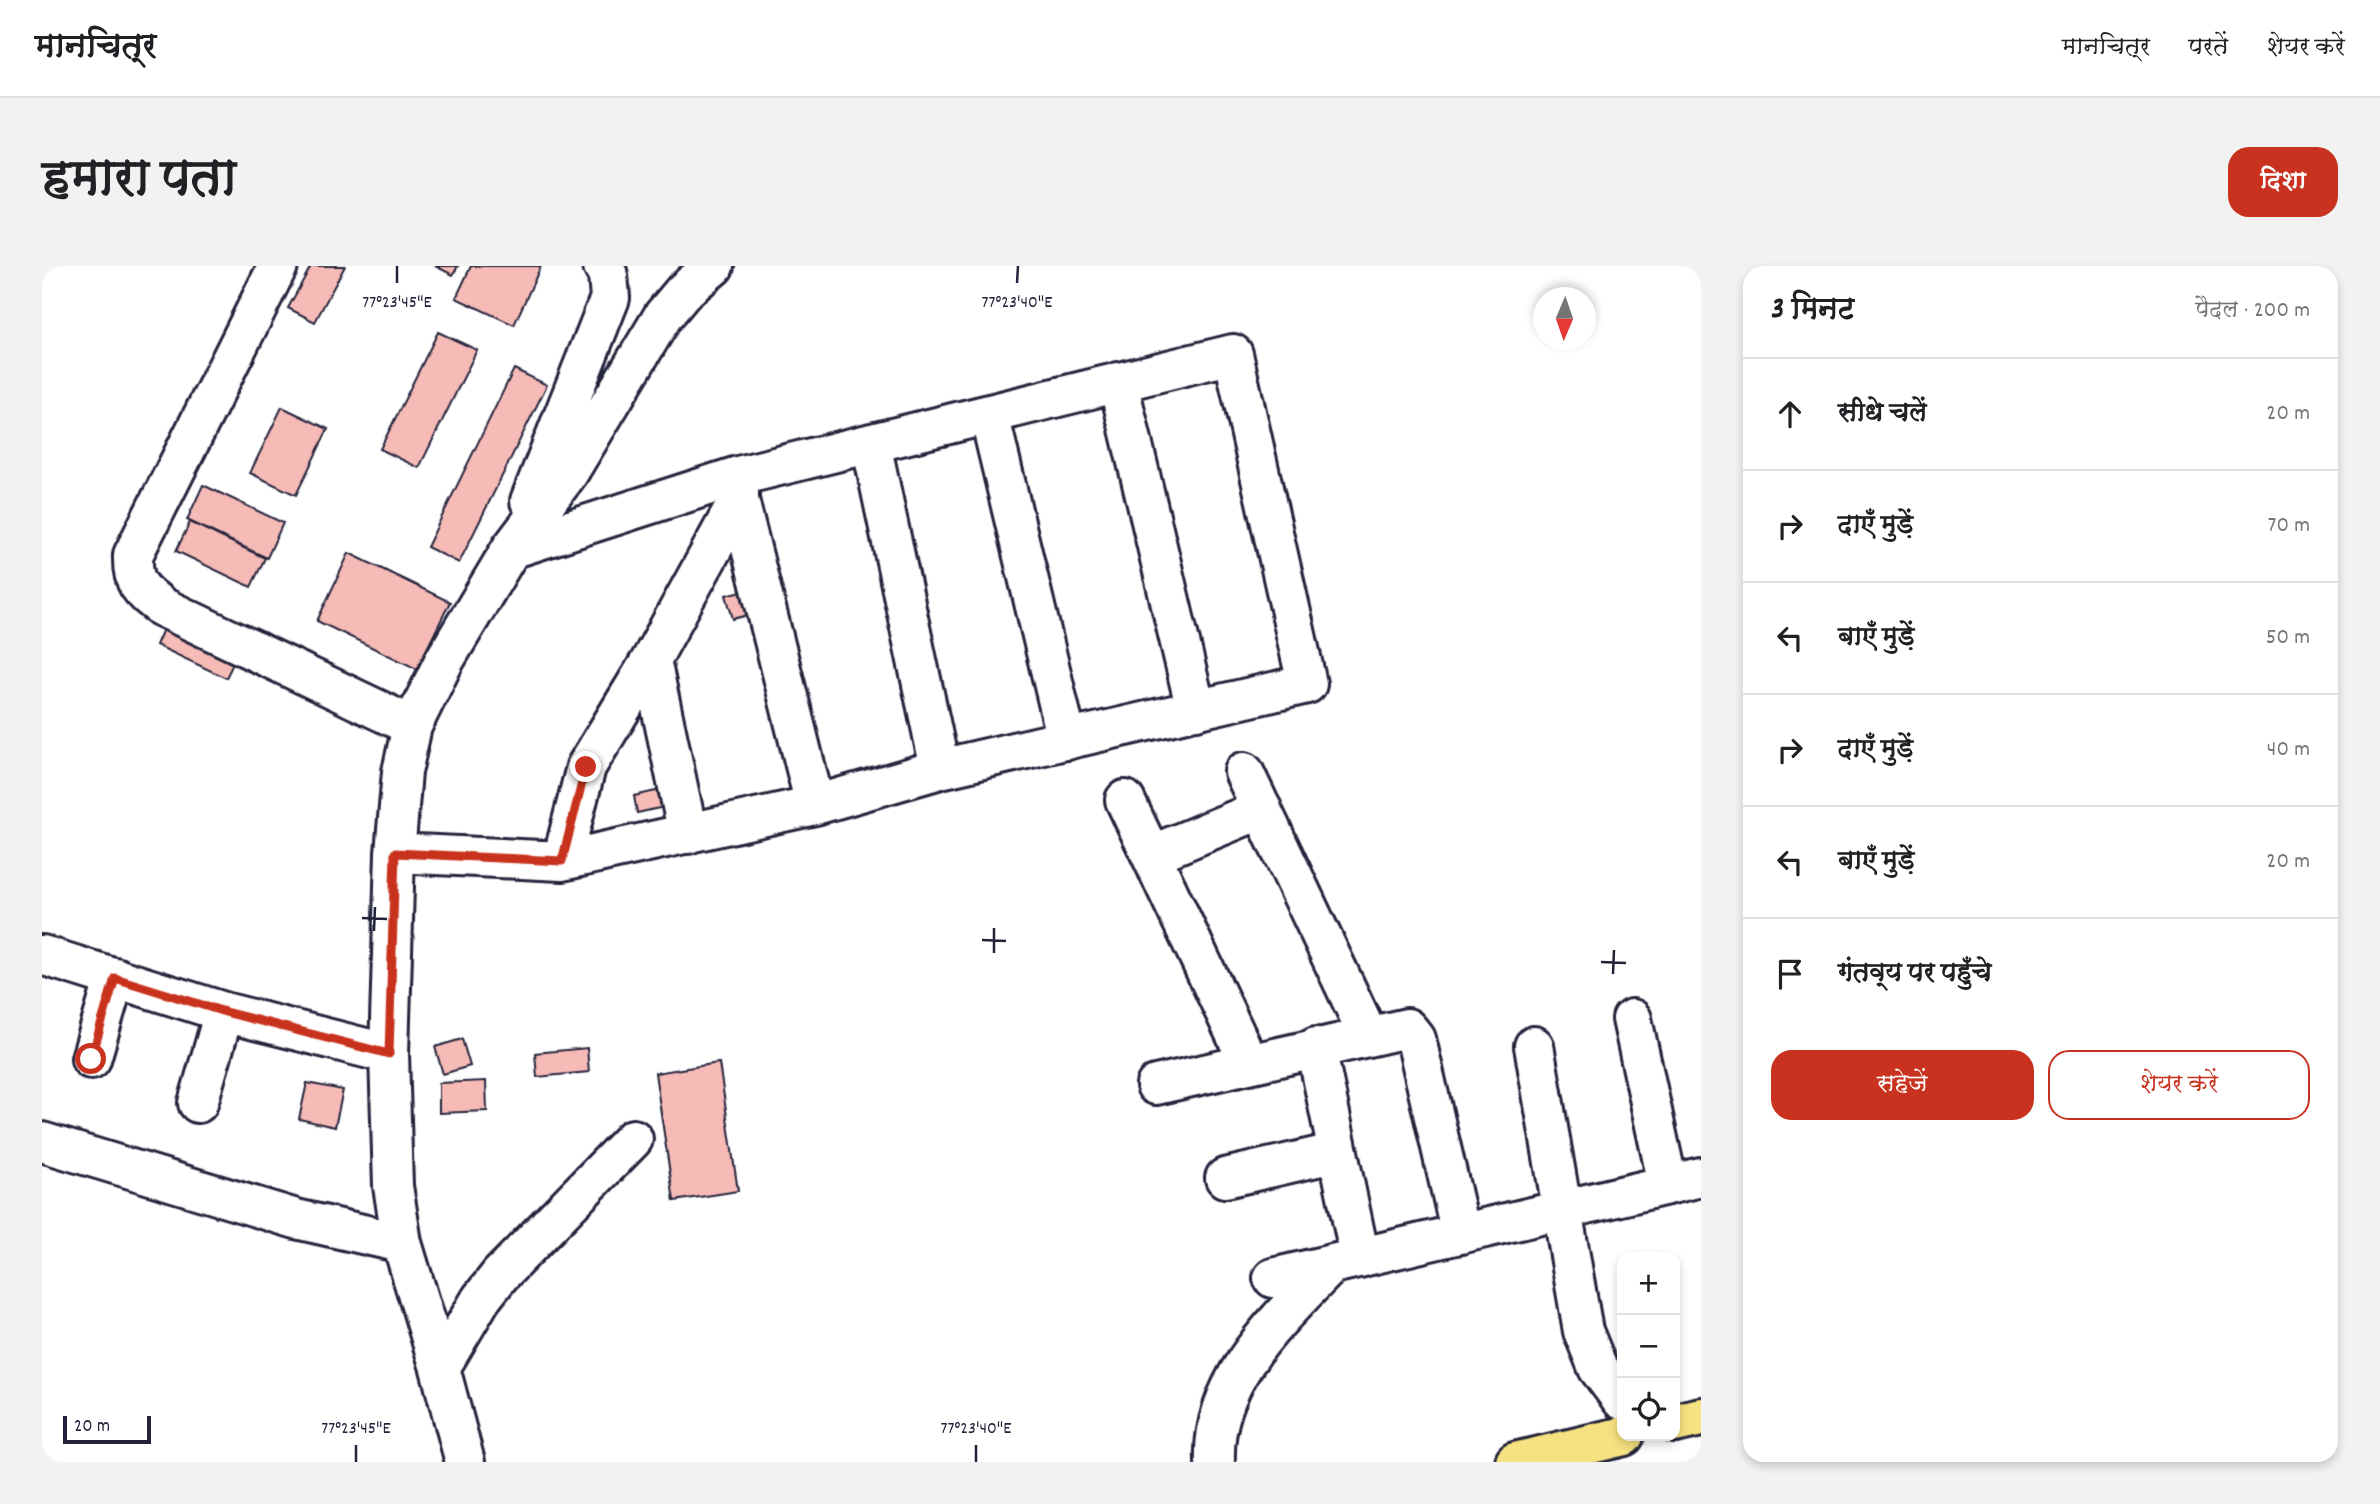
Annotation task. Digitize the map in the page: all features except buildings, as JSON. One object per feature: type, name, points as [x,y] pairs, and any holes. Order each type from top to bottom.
[{"type":"highway","points":[[1680,1422],[1701,1417]]},
{"type":"highway","points":[[1516,1462],[1617,1437]]},
{"type":"street","points":[[278,266],[133,555],[133,574],[144,594],[162,607],[412,726]]},
{"type":"street","points":[[511,549],[610,298],[608,275],[603,266]]},
{"type":"street","points":[[465,1462],[402,1243],[393,1186],[389,1054],[395,853],[402,772],[412,726],[444,661],[511,549],[569,472],[663,316],[684,291],[714,266]]},
{"type":"street","points":[[395,853],[562,861],[815,805],[940,769],[1307,684],[1233,354],[871,443],[739,488],[511,549]]},
{"type":"street","points":[[1118,382],[1196,710]]},
{"type":"street","points":[[989,414],[1067,740]]},
{"type":"street","points":[[871,443],[940,769]]},
{"type":"street","points":[[562,861],[586,767],[651,660],[739,488]]},
{"type":"street","points":[[739,488],[815,805]]},
{"type":"street","points":[[651,660],[688,835]]},
{"type":"street","points":[[1244,772],[1368,1035]]},
{"type":"street","points":[[1125,800],[1249,1063]]},
{"type":"street","points":[[1151,855],[1262,809]]},
{"type":"street","points":[[42,954],[225,1012],[389,1054]]},
{"type":"street","points":[[91,1059],[115,978]]},
{"type":"street","points":[[198,1103],[225,1012]]},
{"type":"street","points":[[1273,1278],[1684,1181],[1632,1019]]},
{"type":"street","points":[[1156,1085],[1407,1028],[1416,1039],[1461,1234]]},
{"type":"street","points":[[1534,1046],[1583,1331],[1598,1368],[1617,1393]]},
{"type":"street","points":[[1317,1048],[1338,1152],[1346,1261]]},
{"type":"street","points":[[440,1368],[481,1299],[500,1275],[633,1139]]},
{"type":"street","points":[[42,1142],[296,1219],[402,1243]]},
{"type":"street","points":[[1225,1178],[1338,1152]]},
{"type":"street","points":[[1216,1462],[1219,1421],[1230,1390],[1245,1361],[1283,1314],[1346,1261]]},
{"type":"route","points":[[91,1059],[115,978],[225,1012],[389,1054],[395,853],[562,861],[586,767]]}]
